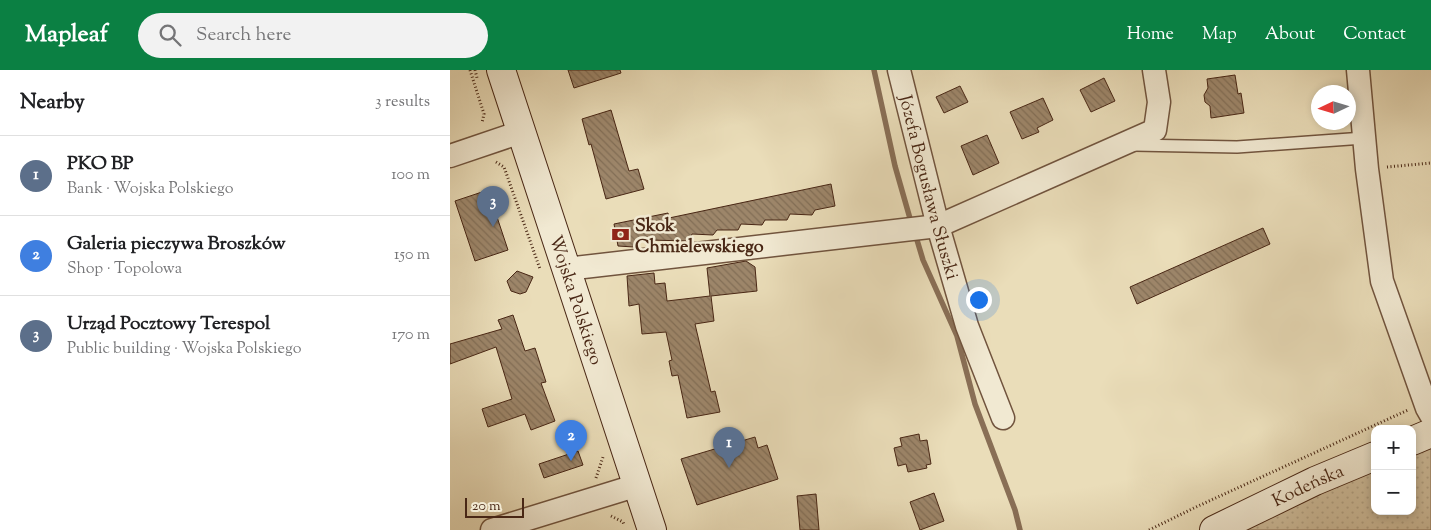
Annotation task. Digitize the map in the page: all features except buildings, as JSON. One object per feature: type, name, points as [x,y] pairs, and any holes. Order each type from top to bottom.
[{"type":"street","name":"Wojska Polskiego","points":[[501,70],[521,132],[554,273],[638,485],[652,530]]},
{"type":"street","name":"Józefa Bogusława Słuszki","points":[[898,70],[938,226],[967,326],[1003,418]]},
{"type":"street","points":[[554,273],[938,226],[1155,130],[1159,102],[1154,70]]},
{"type":"street","points":[[1358,70],[1367,169],[1382,281],[1428,408]]},
{"type":"street","points":[[450,156],[521,132]]},
{"type":"street","points":[[1416,439],[1431,433]]},
{"type":"street","name":"Kodeńska","points":[[1214,530],[1316,480],[1371,458]]},
{"type":"street","points":[[492,530],[638,485]]},
{"type":"lane","points":[[1122,144],[1237,147],[1364,138]]},
{"type":"path","points":[[470,70],[484,114],[480,130],[490,158],[504,167],[554,273]]},
{"type":"path","points":[[1367,169],[1431,163]]},
{"type":"path","points":[[1149,530],[1196,506],[1428,408]]},
{"type":"path","points":[[603,455],[595,481],[599,497],[604,512],[623,522],[626,530]]},
{"type":"shaded area","points":[[1431,448],[1431,530],[1244,530],[1371,472],[1371,515],[1416,515],[1416,454]]},
{"type":"waterway","points":[[874,70],[895,166],[911,222]]},
{"type":"waterway","points":[[917,240],[923,260],[957,336],[975,404],[1015,510],[1020,530]]},
{"type":"place","name":"Urząd Pocztowy Terespol","points":[[493,227]]},
{"type":"place","name":"Skok Chmielewskiego","points":[[621,235]]},
{"type":"place","name":"Galeria pieczywa Broszków","points":[[571,461]]},
{"type":"place","name":"PKO BP","points":[[729,468]]}]
